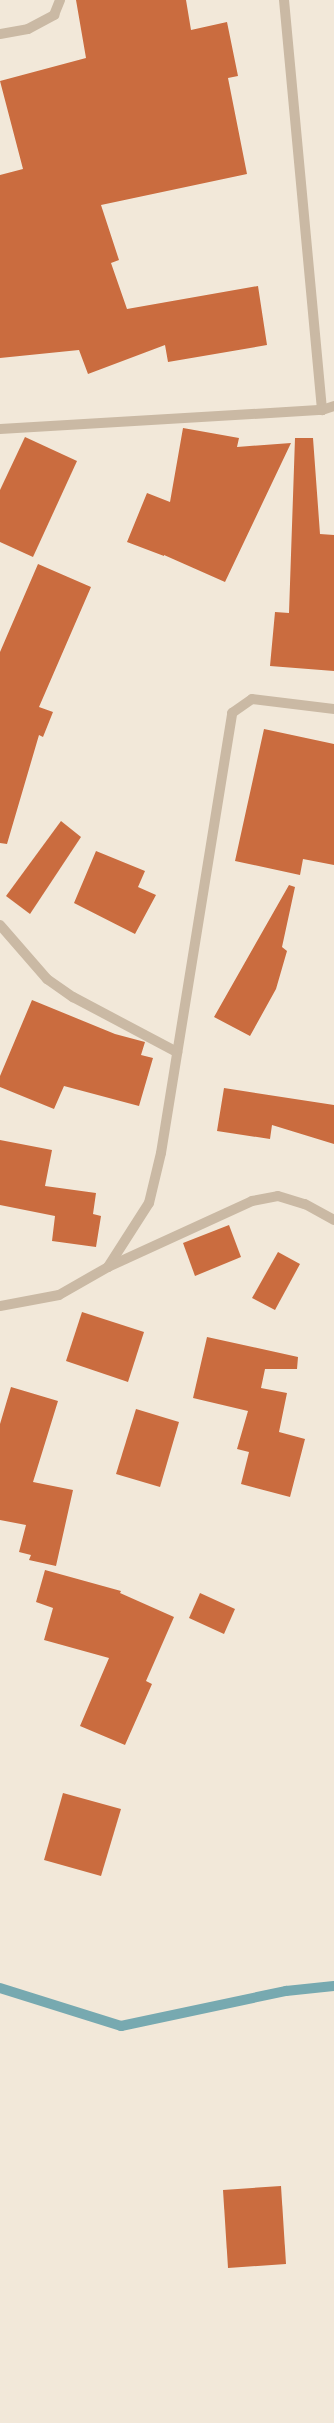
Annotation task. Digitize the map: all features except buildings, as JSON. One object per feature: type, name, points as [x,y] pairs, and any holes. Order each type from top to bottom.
[{"type":"street","points":[[0,34],[28,29],[54,15],[60,0]]},
{"type":"street","points":[[284,0],[322,410]]},
{"type":"street","points":[[0,429],[322,410],[334,406]]},
{"type":"street","points":[[108,1268],[149,1203],[161,1153],[232,713],[252,699],[334,709]]},
{"type":"street","points":[[0,925],[47,979],[72,997],[177,1052]]},
{"type":"street","points":[[0,1306],[59,1295],[108,1268],[252,1201],[278,1196],[305,1204],[334,1220]]},
{"type":"waterway","points":[[0,1988],[121,2026],[286,1991],[334,1986]]}]
